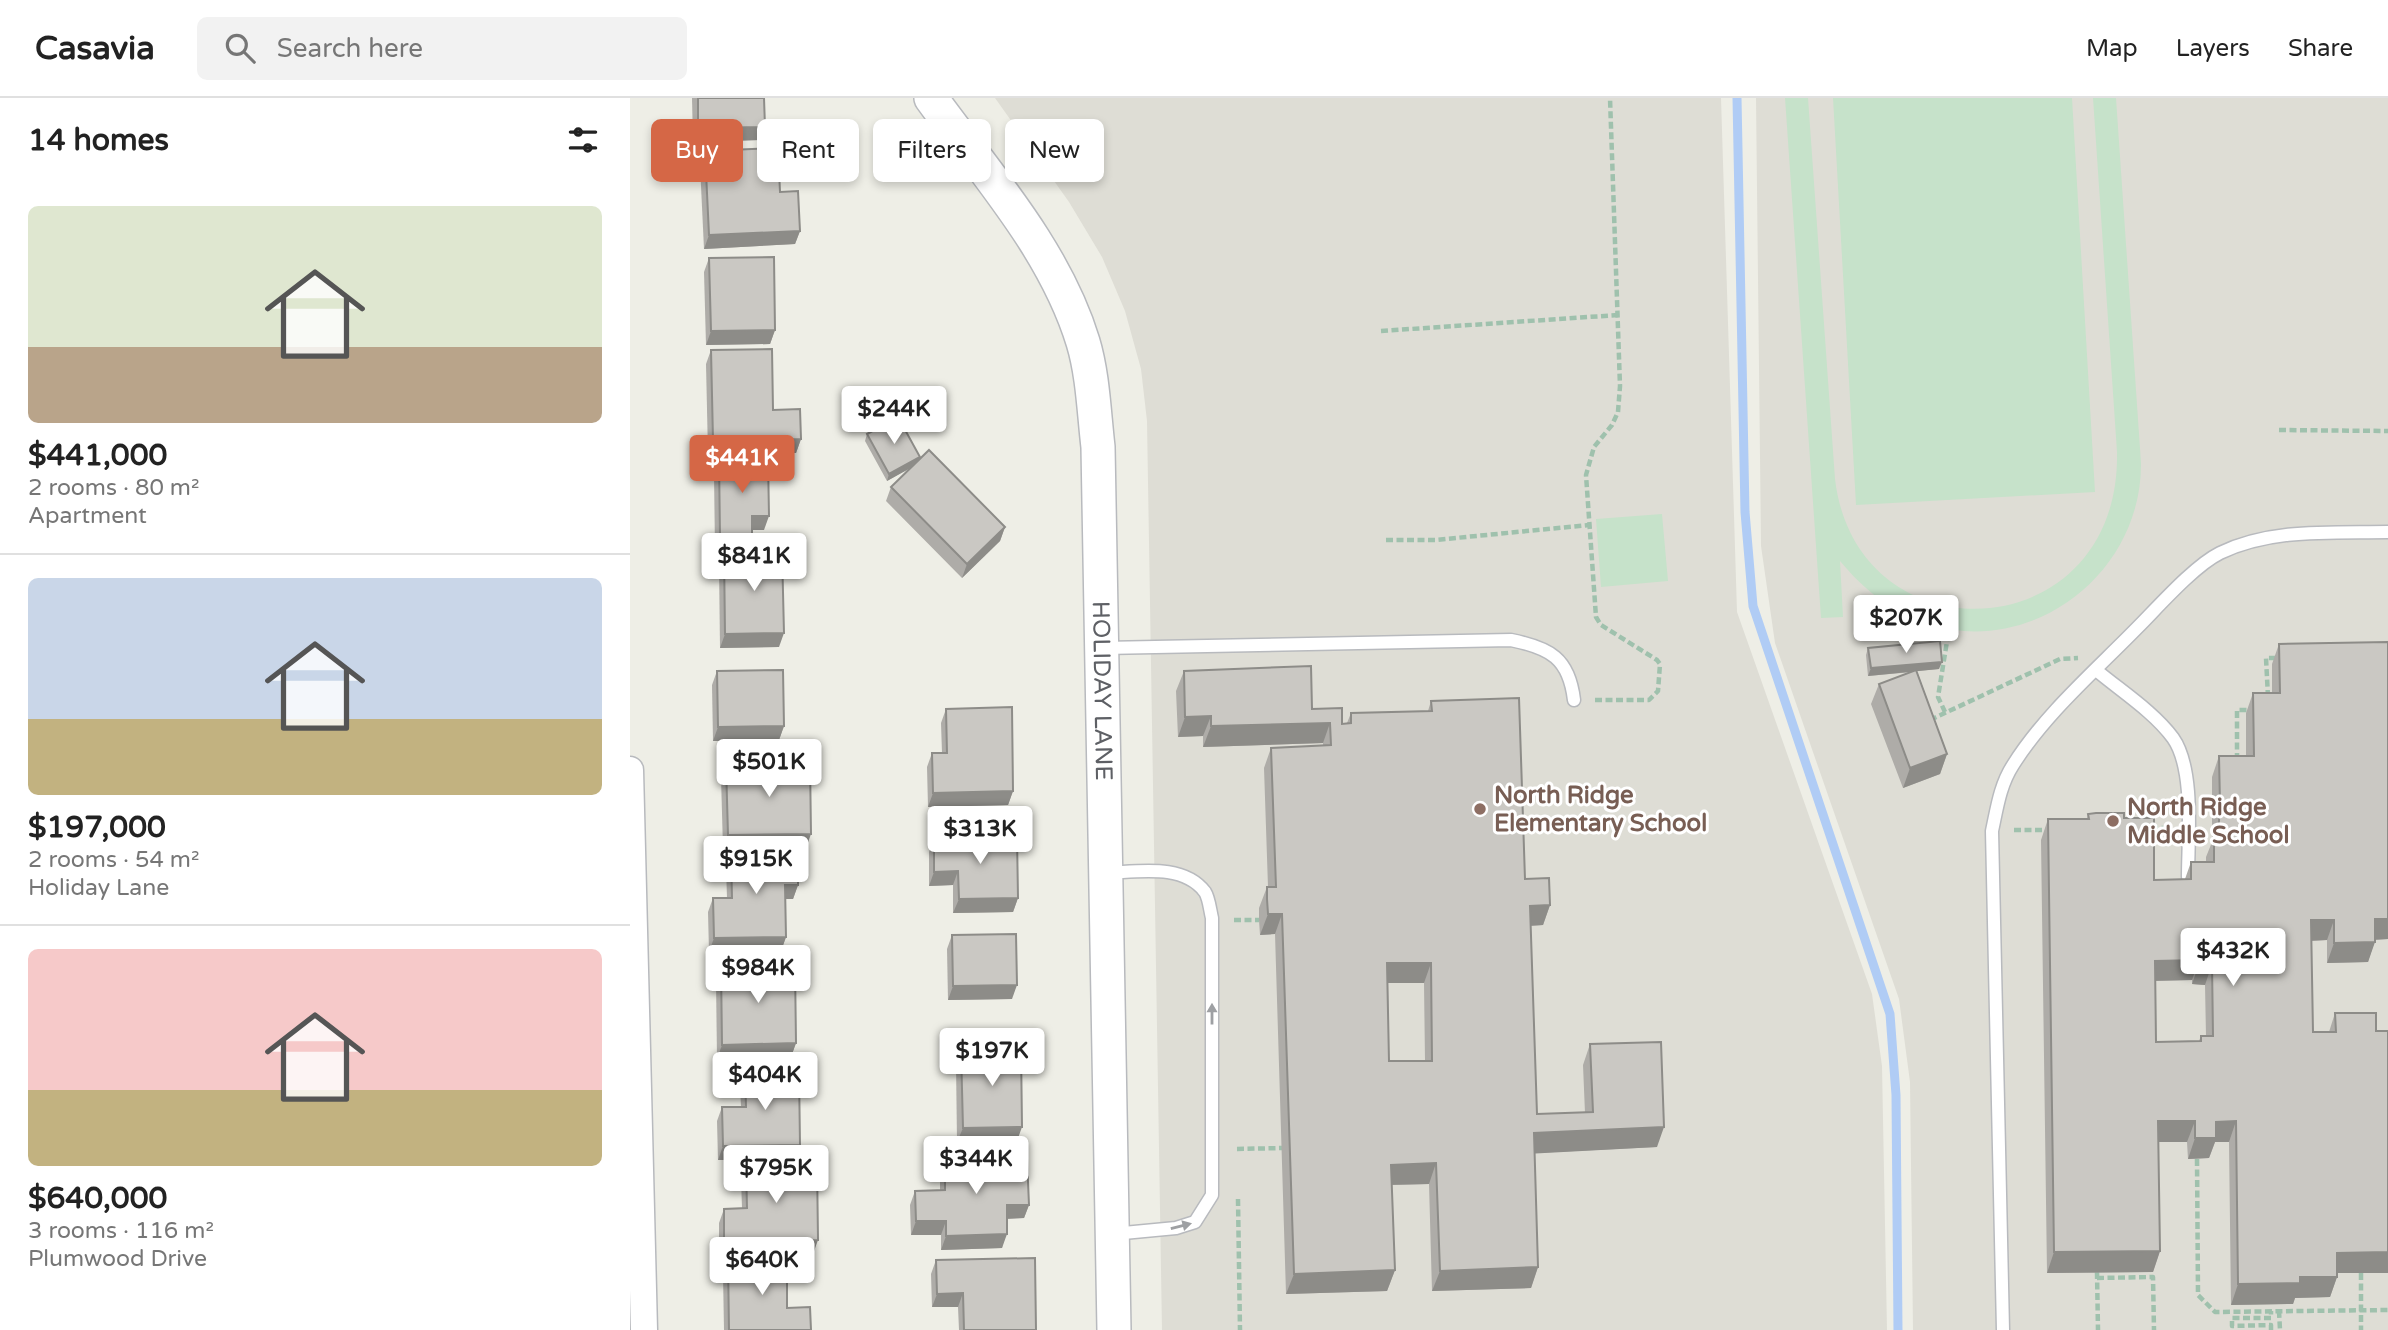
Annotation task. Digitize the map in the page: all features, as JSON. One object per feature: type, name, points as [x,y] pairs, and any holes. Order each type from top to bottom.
[{"type":"street","name":"HOLIDAY LANE","points":[[930,98],[1059,280],[1083,342],[1098,447],[1114,1330]]},
{"type":"street","points":[[630,771],[644,1330]]},
{"type":"lane","points":[[2003,1330],[1992,831],[1999,795],[2012,767],[2036,733],[2096,670],[2175,589],[2219,553],[2274,536],[2388,532]]},
{"type":"lane","points":[[1103,648],[1511,640],[1541,646],[1561,661],[1572,684],[1574,700]]},
{"type":"lane","points":[[2096,670],[2174,739],[2182,760],[2188,877]]},
{"type":"lane","points":[[1106,873],[1168,872],[1189,877],[1206,893],[1212,918],[1212,1195],[1195,1222],[1176,1228],[1113,1234]]},
{"type":"path","points":[[1574,700],[1649,700],[1658,691],[1660,671],[1657,660],[1598,621],[1589,525],[1586,475],[1588,460],[1618,412],[1620,386],[1610,98]]},
{"type":"path","points":[[1381,331],[1618,315]]},
{"type":"path","points":[[2280,430],[2388,430]]},
{"type":"path","points":[[1386,540],[1435,540],[1589,525]]},
{"type":"path","points":[[1945,712],[1938,696],[1949,629]]},
{"type":"path","points":[[1923,724],[2070,656],[2081,659],[2096,670]]},
{"type":"path","points":[[2268,709],[2266,658],[2280,658]]},
{"type":"path","points":[[2238,771],[2236,710],[2258,709]]},
{"type":"path","points":[[2144,828],[2171,828],[2187,818]]},
{"type":"path","points":[[2023,830],[2053,830]]},
{"type":"path","points":[[1234,920],[1259,920]]},
{"type":"path","points":[[1237,1149],[1282,1148]]},
{"type":"path","points":[[2197,1158],[2198,1296],[2215,1312],[2388,1310]]},
{"type":"path","points":[[1238,1199],[1240,1330]]},
{"type":"path","points":[[2361,1273],[2361,1330]]},
{"type":"path","points":[[2098,1330],[2097,1275],[2153,1277],[2154,1330]]},
{"type":"path","points":[[2271,1311],[2271,1318],[2232,1318],[2232,1326],[2271,1325],[2271,1330]]},
{"type":"path","points":[[2279,1311],[2280,1330]]},
{"type":"shaded area","name":"North Ridge Elementary School","points":[[995,98],[1721,98],[1737,612],[1872,994],[1882,1066],[1887,1330],[1162,1330],[1147,421],[1141,369],[1125,311],[1102,257],[1055,182],[1104,182],[1104,119],[1010,119]]},
{"type":"shaded area","name":"North Ridge Middle School","points":[[1756,98],[2388,98],[2388,1330],[1913,1330],[1910,1082],[1899,999],[1775,643],[1761,546]]},
{"type":"green space","points":[[1785,98],[1808,98],[1835,479],[1854,539],[1889,580],[1935,603],[1986,608],[2035,596],[2078,565],[2107,517],[2117,452],[2093,98],[2116,98],[2141,463],[2137,502],[2123,538],[2103,570],[2076,596],[2044,616],[2008,628],[1970,631],[1930,625],[1904,614],[1880,599],[1859,582],[1840,561],[1843,617],[1821,618]]},
{"type":"green space","points":[[1833,98],[2072,98],[2095,492],[1856,505]]},
{"type":"green space","points":[[1662,514],[1668,581],[1601,587],[1596,519]]},
{"type":"building","points":[[698,98],[764,98],[765,119],[757,119],[757,127],[743,127],[743,119],[698,119]]},
{"type":"building","points":[[743,149],[757,149],[757,182],[780,182],[780,192],[798,191],[800,231],[709,235],[706,182],[743,182]]},
{"type":"building","points":[[774,257],[775,330],[711,331],[709,258]]},
{"type":"building","points":[[772,349],[773,410],[800,409],[801,439],[713,440],[711,350]]},
{"type":"building","points":[[898,417],[920,457],[889,474],[867,434]]},
{"type":"building","points":[[929,450],[1005,527],[967,564],[891,487]]},
{"type":"building","points":[[719,458],[768,458],[769,516],[752,516],[752,537],[720,537]]},
{"type":"building","points":[[782,551],[784,633],[725,634],[724,552]]},
{"type":"building","points":[[1940,641],[1942,662],[1871,668],[1868,648]]},
{"type":"building","points":[[2388,642],[2388,919],[2375,919],[2375,942],[2334,943],[2334,920],[2311,920],[2313,1032],[2336,1032],[2335,1013],[2376,1013],[2376,1031],[2388,1031],[2388,1252],[2337,1253],[2337,1277],[2300,1277],[2300,1283],[2238,1284],[2236,1121],[2216,1122],[2216,1138],[2195,1138],[2195,1121],[2158,1121],[2160,1251],[2054,1252],[2048,819],[2089,819],[2088,814],[2096,813],[2124,813],[2124,818],[2154,818],[2154,880],[2191,879],[2191,862],[2214,862],[2214,837],[2218,837],[2220,804],[2219,756],[2254,756],[2253,693],[2280,693],[2279,644]],"holes":[[[2199,960],[2199,964],[2212,964],[2213,1036],[2201,1036],[2201,1041],[2156,1042],[2155,961]]]},
{"type":"building","points":[[1311,666],[1312,709],[1342,708],[1342,724],[1351,723],[1351,713],[1432,711],[1431,701],[1519,698],[1525,879],[1549,878],[1550,905],[1530,906],[1537,1114],[1593,1112],[1590,1044],[1661,1042],[1664,1127],[1534,1133],[1538,1267],[1440,1271],[1436,1163],[1391,1165],[1395,1270],[1294,1274],[1282,914],[1268,914],[1267,899],[1267,887],[1276,887],[1271,748],[1331,745],[1330,723],[1211,726],[1211,716],[1185,717],[1184,671]],"holes":[[[1387,963],[1431,963],[1432,1061],[1389,1061]]]},
{"type":"building","points":[[783,670],[784,726],[718,727],[717,671]]},
{"type":"building","points":[[1916,670],[1947,754],[1910,768],[1879,684]]},
{"type":"building","points":[[1012,707],[1013,791],[933,793],[932,753],[947,753],[946,709]]},
{"type":"building","points":[[810,762],[811,834],[728,835],[726,764]]},
{"type":"building","points":[[1017,837],[1018,898],[959,899],[958,871],[934,872],[934,838]]},
{"type":"building","points":[[798,852],[798,885],[785,885],[786,937],[714,938],[713,898],[732,898],[731,853]]},
{"type":"building","points":[[1016,934],[1017,985],[953,986],[952,935]]},
{"type":"building","points":[[795,965],[796,1043],[722,1045],[721,966]]},
{"type":"building","points":[[1021,1048],[1022,1127],[963,1128],[961,1050]]},
{"type":"building","points":[[745,1071],[799,1071],[800,1145],[723,1146],[722,1107],[746,1107]]},
{"type":"building","points":[[1027,1158],[1029,1205],[1007,1205],[1007,1234],[946,1236],[946,1221],[916,1221],[915,1191],[945,1190],[945,1160]]},
{"type":"building","points":[[817,1163],[818,1240],[724,1242],[724,1209],[747,1208],[746,1164]]},
{"type":"building","points":[[1035,1258],[1036,1330],[964,1330],[963,1293],[937,1294],[936,1260]]},
{"type":"building","points":[[787,1259],[787,1308],[810,1307],[811,1330],[729,1330],[728,1260]]},
{"type":"waterway","points":[[1737,98],[1745,512],[1753,606],[1890,1014],[1896,1095],[1898,1330]]},
{"type":"place","name":"North Ridge Elementary School","points":[[1480,809]]},
{"type":"place","name":"North Ridge Middle School","points":[[2113,821]]}]
